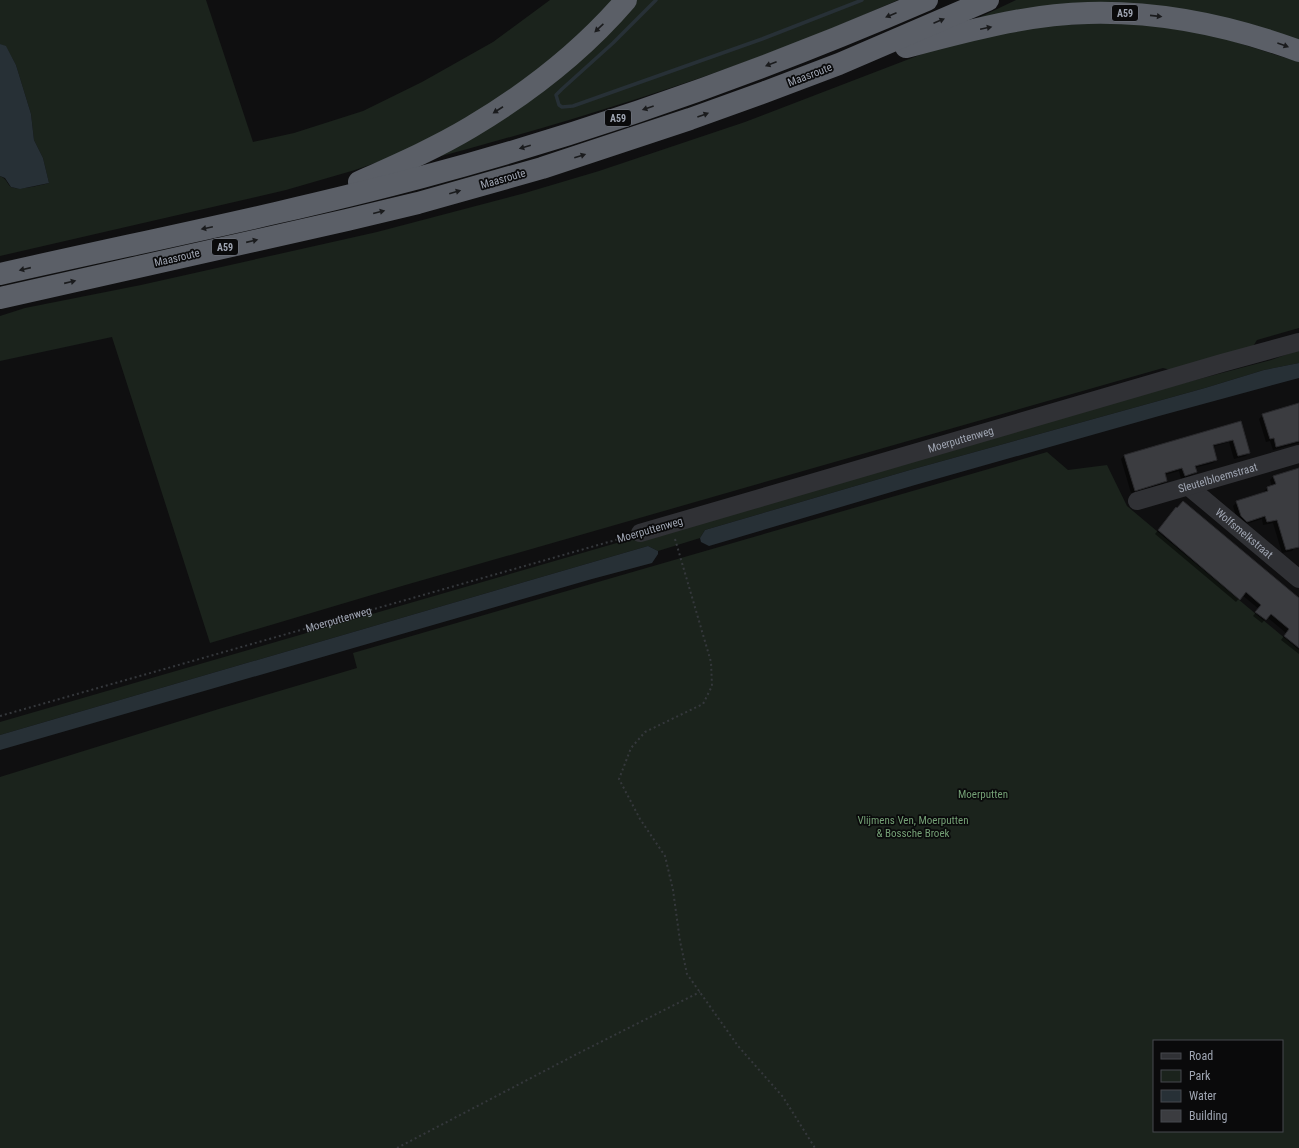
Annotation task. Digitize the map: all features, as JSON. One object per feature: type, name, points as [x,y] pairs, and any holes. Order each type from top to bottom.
[{"type":"highway","name":"A59","points":[[300,207],[396,166],[431,149],[471,127],[514,100],[557,67],[613,15],[626,0]]},
{"type":"highway","name":"Maasroute","points":[[0,274],[300,207],[483,160],[623,116],[760,68],[833,40],[927,0]]},
{"type":"highway","name":"Maasroute","points":[[0,298],[340,222],[425,201],[542,168],[690,120],[839,64],[988,0]]},
{"type":"highway","name":"A59","points":[[839,64],[986,28],[1040,18],[1087,13],[1125,13],[1178,18],[1261,37],[1299,51]]},
{"type":"highway","name":"A59","points":[[0,304],[32,291]]},
{"type":"street","name":"Moerputtenweg","points":[[640,533],[1222,363],[1299,342]]},
{"type":"street","name":"Sleutelbloemstraat","points":[[1137,502],[1299,454]]},
{"type":"street","name":"Wolfsmelkstraat","points":[[1189,487],[1299,579]]},
{"type":"street","points":[[1281,563],[1299,558]]},
{"type":"path","points":[[670,524],[711,662],[712,686],[703,704],[645,732],[631,748],[619,779],[640,819],[665,856],[673,890],[680,941],[687,974],[738,1046],[783,1097],[815,1148]]},
{"type":"path","name":"Moerputtenweg","points":[[0,716],[640,533]]},
{"type":"path","points":[[397,1148],[575,1055],[700,992]]},
{"type":"green space","points":[[0,0],[206,0],[253,142],[294,133],[363,111],[422,82],[493,42],[550,0],[615,0],[572,44],[474,117],[398,155],[355,170],[286,190],[0,256],[0,176],[11,187],[15,188],[49,183],[43,158],[34,140],[31,114],[16,65],[6,47],[0,44]]},
{"type":"green space","points":[[637,0],[898,0],[782,48],[664,90],[483,145],[423,161],[604,35]]},
{"type":"green space","points":[[1016,0],[1299,0],[1299,46],[1178,14],[957,28]]},
{"type":"green space","points":[[1127,22],[1213,35],[1299,62],[1299,328],[1257,340],[1250,351],[1174,371],[1163,368],[402,586],[210,643],[112,337],[0,361],[0,316],[25,308],[141,285],[377,232],[525,193],[599,171],[745,122],[943,46],[1041,26]]},
{"type":"green space","points":[[1299,350],[1299,363],[1264,370],[1205,388],[910,470],[705,530],[700,538],[658,551],[648,546],[0,735],[0,722],[682,524],[916,454],[1271,360]]},
{"type":"green space","name":"Vlijmens Ven, Moerputten & Bossche Broek","points":[[1047,452],[1068,470],[1107,465],[1127,506],[1299,650],[1299,1148],[0,1148],[0,777],[357,668],[353,653]]},
{"type":"water","points":[[0,44],[6,46],[16,65],[31,114],[34,140],[43,158],[49,183],[20,189],[11,187],[5,178],[0,176]]},
{"type":"water","points":[[1299,363],[1299,378],[915,485],[709,546],[701,542],[700,538],[705,530],[910,470],[1205,388],[1264,370]]},
{"type":"water","points":[[648,546],[658,551],[658,554],[652,563],[0,750],[0,735]]},
{"type":"building","points":[[1299,403],[1299,441],[1276,447],[1274,438],[1270,439],[1262,414]]},
{"type":"building","points":[[1241,421],[1250,453],[1238,456],[1233,440],[1213,445],[1217,460],[1195,466],[1197,472],[1185,476],[1182,468],[1165,473],[1167,481],[1135,491],[1124,455]]},
{"type":"building","points":[[1299,468],[1299,547],[1286,550],[1277,520],[1267,522],[1265,516],[1247,522],[1241,516],[1236,501],[1268,491],[1267,487],[1276,484],[1273,476]]},
{"type":"building","points":[[1183,501],[1299,598],[1299,648],[1284,636],[1289,629],[1271,614],[1266,620],[1255,612],[1261,605],[1246,592],[1240,600],[1158,530],[1176,507],[1177,508]]},
{"type":"waterway","points":[[656,0],[613,43],[556,95],[559,105],[562,107],[573,106],[762,39],[862,0]]},
{"type":"park label","name":"Moerputten","points":[[983,794]]}]
